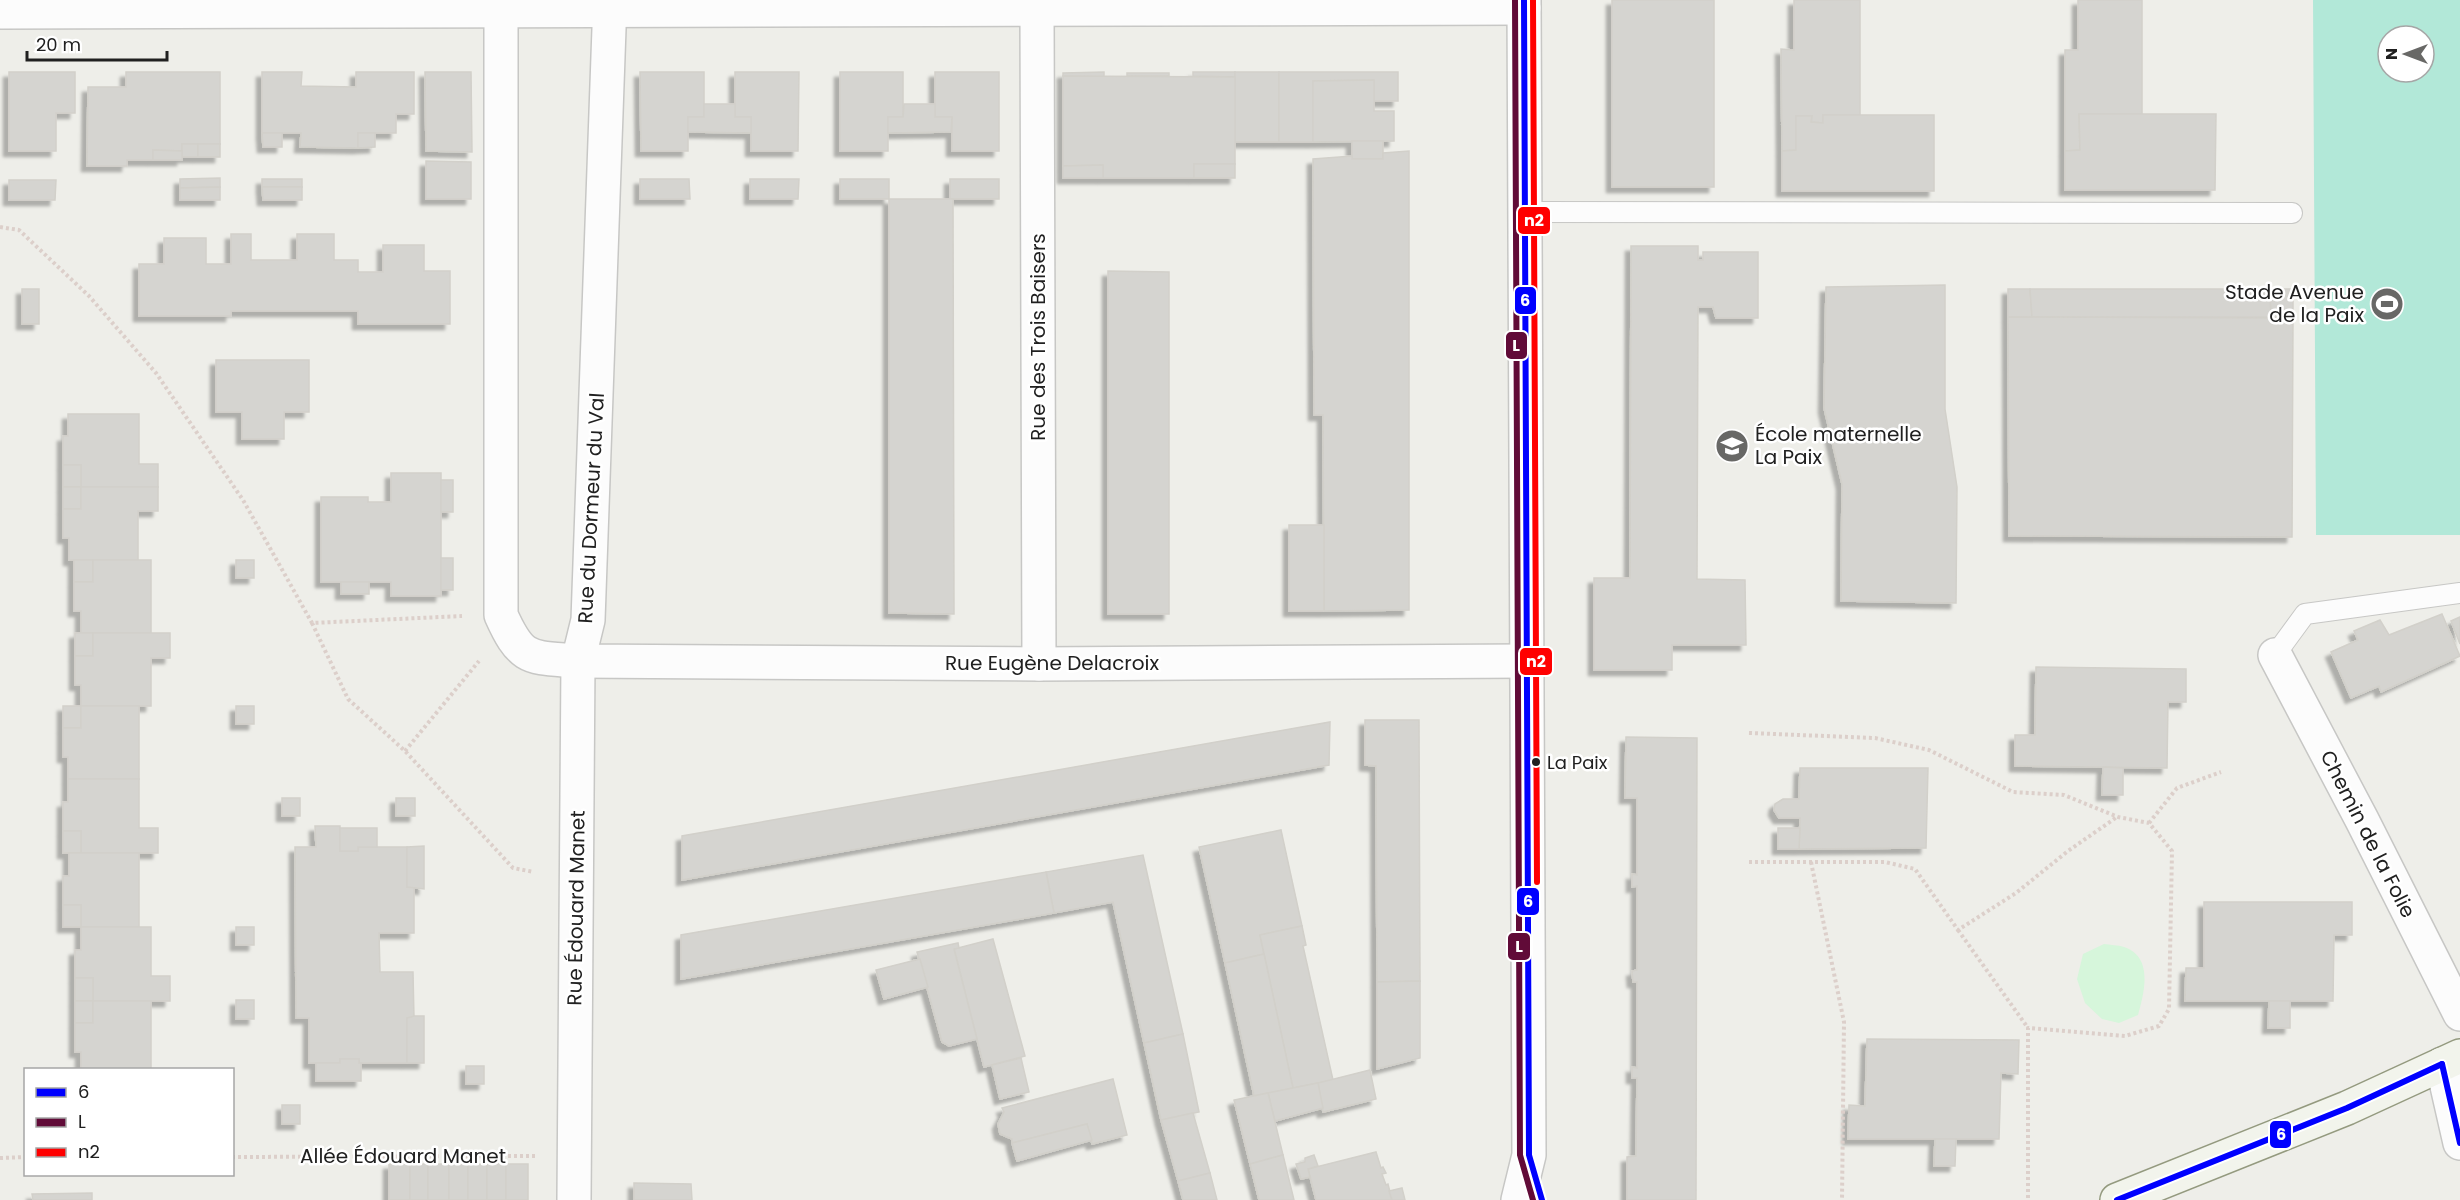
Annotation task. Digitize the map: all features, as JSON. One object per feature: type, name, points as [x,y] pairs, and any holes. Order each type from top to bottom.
[{"type":"main road","points":[[2117,1200],[2347,1108],[2451,1060]]},
{"type":"street","points":[[0,12],[501,11],[610,5],[1037,9],[1524,4],[1529,1155],[1518,1200]]},
{"type":"street","name":"Rue du Dormeur du Val","points":[[578,661],[588,620],[610,5]]},
{"type":"street","name":"Rue des Trois Baisers","points":[[1037,9],[1039,664]]},
{"type":"street","points":[[501,11],[501,615],[512,640],[532,657],[578,661]]},
{"type":"street","name":"Chemin de la Folie","points":[[2275,655],[2460,1014]]},
{"type":"street","name":"Rue Eugène Delacroix","points":[[578,661],[1039,664],[1527,661]]},
{"type":"street","name":"Rue Édouard Manet","points":[[574,1200],[578,661]]},
{"type":"street","points":[[2451,1060],[2460,1143]]},
{"type":"street","points":[[1529,1155],[1542,1200]]},
{"type":"lane","points":[[1525,212],[2292,213]]},
{"type":"lane","points":[[2275,655],[2305,614],[2460,593]]},
{"type":"path","points":[[0,227],[19,230],[89,296],[156,373],[243,500],[312,623],[348,699],[405,751],[513,868],[576,881]]},
{"type":"path","points":[[312,623],[501,615]]},
{"type":"path","points":[[405,751],[480,661]]},
{"type":"path","points":[[1749,733],[1875,738],[1929,750],[2013,792],[2064,795],[2118,817],[2149,823],[2172,851],[2169,1008],[2158,1026],[2125,1036],[2028,1028]]},
{"type":"path","points":[[2149,823],[2177,788],[2221,771]]},
{"type":"path","points":[[1958,930],[2016,892],[2068,851],[2118,817]]},
{"type":"path","points":[[1749,862],[1885,862],[1915,869],[2028,1028],[2028,1200]]},
{"type":"path","points":[[1811,862],[1844,1022],[1842,1200]]},
{"type":"path","name":"Allée Édouard Manet","points":[[234,1157],[574,1156]]},
{"type":"path","points":[[0,1158],[24,1158]]},
{"type":"green space","name":"Stade Avenue de la Paix","points":[[2313,0],[2460,0],[2460,535],[2316,535]]},
{"type":"green space","points":[[2104,944],[2122,946],[2133,952],[2140,959],[2143,967],[2143,996],[2138,1015],[2119,1023],[2102,1019],[2085,1003],[2077,979],[2083,954]]},
{"type":"building","points":[[1612,0],[1714,0],[1714,187],[1612,187]]},
{"type":"building","points":[[1794,0],[1860,0],[1860,115],[1823,115],[1823,123],[1811,122],[1812,116],[1796,116],[1796,150],[1782,151],[1781,49],[1794,50]]},
{"type":"building","points":[[2078,0],[2142,0],[2142,114],[2079,114],[2080,150],[2065,151],[2065,50],[2078,50]]},
{"type":"building","points":[[9,72],[75,72],[75,113],[56,113],[56,151],[9,151]]},
{"type":"building","points":[[126,72],[220,72],[220,144],[182,144],[182,151],[153,150],[153,160],[127,160],[127,166],[87,166],[88,87],[126,87]]},
{"type":"building","points":[[262,72],[302,72],[301,86],[356,87],[356,72],[414,72],[414,114],[396,114],[396,133],[358,133],[358,148],[300,147],[301,133],[262,133]]},
{"type":"building","points":[[425,72],[471,72],[472,152],[426,151]]},
{"type":"building","points":[[640,72],[704,72],[704,117],[688,117],[688,151],[641,151]]},
{"type":"building","points":[[735,72],[799,72],[798,151],[751,151],[751,117],[735,117]]},
{"type":"building","points":[[840,72],[903,72],[903,117],[888,117],[888,151],[840,151]]},
{"type":"building","points":[[935,72],[999,72],[999,151],[952,151],[952,117],[935,117]]},
{"type":"building","points":[[1104,72],[1104,77],[1063,76],[1063,73]]},
{"type":"building","points":[[1193,72],[1235,72],[1235,77],[1193,76]]},
{"type":"building","points":[[1235,72],[1279,72],[1279,142],[1235,142]]},
{"type":"building","points":[[1279,72],[1398,72],[1398,101],[1374,101],[1374,80],[1313,81],[1313,142],[1279,142]]},
{"type":"building","points":[[1127,73],[1169,73],[1169,76],[1127,76]]},
{"type":"building","points":[[1063,76],[1235,77],[1235,164],[1194,164],[1194,178],[1103,178],[1103,165],[1063,166]]},
{"type":"building","points":[[1374,80],[1374,111],[1394,111],[1394,141],[1313,142],[1313,81]]},
{"type":"building","points":[[704,104],[735,104],[735,117],[751,117],[751,133],[688,132],[688,117],[704,117]]},
{"type":"building","points":[[904,104],[935,104],[935,117],[952,117],[951,132],[888,133],[888,117],[903,117]]},
{"type":"building","points":[[2079,114],[2216,114],[2215,190],[2065,190],[2065,151],[2080,150]]},
{"type":"building","points":[[1823,115],[1934,115],[1934,191],[1782,191],[1782,151],[1796,150],[1796,116],[1812,116],[1811,122],[1823,123]]},
{"type":"building","points":[[262,133],[282,133],[282,147],[263,147]]},
{"type":"building","points":[[358,133],[375,133],[375,147],[358,148]]},
{"type":"building","points":[[1352,141],[1383,141],[1383,159],[1352,159]]},
{"type":"building","points":[[182,144],[198,144],[198,157],[182,157]]},
{"type":"building","points":[[198,144],[220,144],[220,157],[198,157]]},
{"type":"building","points":[[153,150],[182,151],[182,160],[153,160]]},
{"type":"building","points":[[1409,151],[1409,610],[1324,611],[1323,415],[1314,415],[1313,159],[1352,156],[1352,159],[1383,159],[1383,153]]},
{"type":"building","points":[[426,161],[471,162],[471,199],[426,199]]},
{"type":"building","points":[[1194,164],[1235,164],[1235,178],[1194,178]]},
{"type":"building","points":[[1103,165],[1103,178],[1063,178],[1063,166]]},
{"type":"building","points":[[220,178],[220,187],[180,188],[180,179]]},
{"type":"building","points":[[262,179],[302,179],[302,187],[262,187]]},
{"type":"building","points":[[640,179],[689,179],[690,199],[640,199]]},
{"type":"building","points":[[750,179],[799,179],[798,199],[750,199]]},
{"type":"building","points":[[840,179],[889,179],[889,199],[840,199]]},
{"type":"building","points":[[950,179],[999,179],[999,199],[950,199]]},
{"type":"building","points":[[9,180],[56,180],[55,200],[9,200]]},
{"type":"building","points":[[220,187],[220,200],[180,200],[180,188]]},
{"type":"building","points":[[262,187],[302,187],[302,200],[263,200]]},
{"type":"building","points":[[889,199],[953,199],[954,614],[889,613]]},
{"type":"building","points":[[231,234],[251,234],[251,260],[297,260],[297,234],[334,234],[334,260],[358,260],[358,272],[383,272],[383,245],[424,245],[424,271],[450,271],[450,324],[358,324],[358,311],[231,311],[231,316],[139,316],[139,264],[164,264],[164,238],[206,238],[206,264],[231,264]]},
{"type":"building","points":[[1631,246],[1698,246],[1698,260],[1703,260],[1703,252],[1758,252],[1758,318],[1716,318],[1713,307],[1698,307],[1697,579],[1745,580],[1746,645],[1672,645],[1672,670],[1594,670],[1594,578],[1630,578]]},
{"type":"building","points":[[1108,271],[1169,272],[1169,614],[1108,614]]},
{"type":"building","points":[[1945,285],[1945,409],[1957,487],[1956,603],[1841,601],[1842,484],[1824,408],[1826,287]]},
{"type":"building","points":[[22,289],[39,289],[39,324],[22,324]]},
{"type":"building","points":[[2008,289],[2030,289],[2032,317],[2008,317]]},
{"type":"building","points":[[2030,289],[2270,289],[2271,317],[2032,317]]},
{"type":"building","points":[[2270,289],[2293,289],[2293,318],[2271,317]]},
{"type":"building","points":[[2008,317],[2293,318],[2292,537],[2009,536]]},
{"type":"building","points":[[216,360],[309,360],[309,412],[284,412],[284,439],[242,439],[242,412],[216,412]]},
{"type":"building","points":[[68,414],[139,414],[139,464],[158,464],[158,487],[81,487],[81,465],[63,465],[63,436],[68,436]]},
{"type":"building","points":[[63,465],[81,465],[81,487],[63,487]]},
{"type":"building","points":[[391,473],[441,473],[441,596],[391,596],[391,582],[321,582],[321,497],[368,497],[368,502],[391,502]]},
{"type":"building","points":[[441,480],[453,480],[453,512],[441,512]]},
{"type":"building","points":[[63,487],[81,487],[81,509],[63,509]]},
{"type":"building","points":[[81,487],[158,487],[158,511],[138,511],[138,560],[69,560],[69,538],[63,538],[63,509],[81,509]]},
{"type":"building","points":[[1289,525],[1324,525],[1324,611],[1289,611]]},
{"type":"building","points":[[441,558],[453,558],[453,590],[441,590]]},
{"type":"building","points":[[74,560],[93,560],[93,582],[74,582]]},
{"type":"building","points":[[93,560],[151,560],[151,633],[81,633],[81,611],[74,611],[74,582],[93,582]]},
{"type":"building","points":[[236,560],[254,560],[254,578],[236,578]]},
{"type":"building","points":[[341,582],[369,582],[369,594],[341,594]]},
{"type":"building","points":[[2442,614],[2460,656],[2381,692],[2379,686],[2351,698],[2331,652],[2358,640],[2354,631],[2380,620],[2389,635]]},
{"type":"building","points":[[2460,617],[2460,644],[2451,621]]},
{"type":"building","points":[[75,633],[93,633],[93,656],[75,656]]},
{"type":"building","points":[[93,633],[170,633],[170,658],[151,658],[151,706],[81,706],[81,685],[75,685],[75,656],[93,656]]},
{"type":"building","points":[[2036,667],[2186,669],[2186,702],[2168,702],[2167,768],[2015,766],[2015,735],[2035,735]]},
{"type":"building","points":[[63,706],[81,706],[81,728],[63,728]]},
{"type":"building","points":[[81,706],[139,706],[139,779],[68,779],[68,757],[63,757],[63,728],[81,728]]},
{"type":"building","points":[[236,706],[254,706],[254,724],[236,724]]},
{"type":"building","points":[[1365,720],[1419,720],[1420,981],[1377,982],[1376,766],[1365,765]]},
{"type":"building","points":[[1330,722],[1329,765],[682,880],[682,836]]},
{"type":"building","points":[[1626,737],[1697,738],[1696,1200],[1627,1200],[1627,1157],[1636,1156],[1637,1078],[1632,1078],[1632,1067],[1637,1068],[1637,982],[1633,982],[1632,971],[1637,970],[1637,886],[1632,887],[1632,874],[1637,875],[1637,798],[1625,798]]},
{"type":"building","points":[[2103,767],[2123,768],[2123,795],[2102,795]]},
{"type":"building","points":[[1800,768],[1928,768],[1926,848],[1799,849],[1800,818],[1779,818],[1774,810],[1775,804],[1783,799],[1799,799]]},
{"type":"building","points":[[68,779],[139,779],[139,828],[158,828],[158,853],[81,853],[81,831],[63,831],[63,802],[68,802]]},
{"type":"building","points":[[282,798],[300,798],[300,816],[282,816]]},
{"type":"building","points":[[396,798],[415,798],[415,816],[396,816]]},
{"type":"building","points":[[315,826],[340,826],[340,851],[358,851],[358,847],[407,847],[407,887],[414,887],[414,933],[379,933],[380,972],[413,972],[414,1018],[407,1018],[407,1063],[359,1063],[359,1059],[340,1059],[340,1063],[309,1063],[309,1018],[296,1018],[295,847],[316,847]]},
{"type":"building","points":[[340,828],[377,828],[377,847],[358,847],[358,851],[340,851]]},
{"type":"building","points":[[1778,828],[1800,828],[1799,849],[1778,849]]},
{"type":"building","points":[[1281,830],[1302,926],[1260,935],[1264,954],[1225,963],[1199,847]]},
{"type":"building","points":[[63,831],[81,831],[81,853],[63,853]]},
{"type":"building","points":[[424,846],[424,889],[407,887],[407,847]]},
{"type":"building","points":[[69,853],[139,853],[139,927],[81,927],[81,905],[63,905],[63,876],[69,876]]},
{"type":"building","points":[[1143,855],[1183,1034],[1144,1043],[1113,902],[1054,913],[1046,872]]},
{"type":"building","points":[[1046,872],[1054,913],[681,979],[681,935]]},
{"type":"building","points":[[2204,902],[2352,902],[2352,935],[2334,935],[2333,1001],[2185,1001],[2186,968],[2204,968]]},
{"type":"building","points":[[63,905],[81,905],[81,927],[63,927]]},
{"type":"building","points":[[1302,926],[1306,945],[1303,946],[1333,1080],[1293,1088],[1260,935]]},
{"type":"building","points":[[81,927],[151,927],[151,976],[170,976],[170,1001],[93,1001],[93,978],[75,978],[75,950],[81,950]]},
{"type":"building","points":[[236,927],[254,927],[254,945],[236,945]]},
{"type":"building","points":[[993,939],[1025,1056],[984,1067],[954,949]]},
{"type":"building","points":[[958,943],[959,948],[954,949],[977,1039],[949,1046],[942,1042],[917,952]]},
{"type":"building","points":[[1264,954],[1293,1088],[1254,1096],[1225,963]]},
{"type":"building","points":[[920,959],[928,987],[884,999],[876,970]]},
{"type":"building","points":[[75,978],[93,978],[93,1001],[75,1001]]},
{"type":"building","points":[[1420,981],[1420,1058],[1377,1069],[1377,982]]},
{"type":"building","points":[[236,1000],[254,1000],[254,1019],[236,1019]]},
{"type":"building","points":[[75,1001],[93,1001],[93,1023],[75,1023]]},
{"type":"building","points":[[93,1001],[151,1001],[151,1068],[81,1068],[81,1052],[75,1052],[75,1023],[93,1023]]},
{"type":"building","points":[[2269,1001],[2290,1001],[2290,1028],[2268,1028]]},
{"type":"building","points":[[424,1016],[424,1063],[407,1063],[407,1018]]},
{"type":"building","points":[[1183,1034],[1199,1112],[1161,1120],[1144,1043]]},
{"type":"building","points":[[1867,1039],[2019,1040],[2018,1074],[2001,1073],[1999,1139],[1848,1139],[1849,1105],[1865,1106]]},
{"type":"building","points":[[1021,1058],[1029,1092],[1000,1099],[992,1065]]},
{"type":"building","points":[[340,1059],[359,1059],[361,1081],[316,1081],[316,1063],[340,1063]]},
{"type":"building","points":[[466,1066],[484,1066],[484,1084],[466,1084]]},
{"type":"building","points":[[1370,1070],[1376,1099],[1323,1112],[1318,1083]]},
{"type":"building","points":[[1113,1079],[1127,1135],[1092,1144],[1087,1124],[1012,1143],[1012,1139],[1000,1134],[998,1124],[1004,1112],[1002,1108]]},
{"type":"building","points":[[1318,1083],[1323,1108],[1275,1121],[1268,1093]]},
{"type":"building","points":[[1268,1093],[1283,1155],[1250,1164],[1234,1100]]},
{"type":"building","points":[[282,1105],[300,1105],[300,1124],[282,1124]]},
{"type":"building","points":[[1193,1113],[1210,1173],[1178,1181],[1161,1120]]},
{"type":"building","points":[[1087,1124],[1092,1140],[1017,1161],[1012,1143]]},
{"type":"building","points":[[1935,1139],[1956,1139],[1955,1166],[1934,1166]]},
{"type":"building","points":[[1376,1152],[1381,1168],[1383,1167],[1386,1173],[1382,1174],[1386,1185],[1388,1184],[1392,1200],[1316,1200],[1308,1169]]},
{"type":"building","points":[[1283,1155],[1294,1200],[1259,1200],[1250,1164]]},
{"type":"building","points":[[1314,1155],[1318,1166],[1308,1169],[1310,1177],[1301,1179],[1296,1164],[1305,1162],[1305,1158]]},
{"type":"building","points":[[389,1164],[410,1164],[410,1200],[389,1200]]},
{"type":"building","points":[[410,1164],[428,1164],[428,1200],[410,1200]]},
{"type":"building","points":[[428,1164],[449,1164],[449,1200],[428,1200]]},
{"type":"building","points":[[449,1164],[468,1164],[468,1200],[449,1200]]},
{"type":"building","points":[[468,1164],[487,1164],[487,1200],[468,1200]]},
{"type":"building","points":[[487,1164],[506,1164],[506,1200],[487,1200]]},
{"type":"building","points":[[506,1164],[528,1164],[528,1200],[506,1200]]},
{"type":"building","points":[[1210,1173],[1217,1200],[1183,1200],[1178,1181]]},
{"type":"building","points":[[634,1183],[691,1184],[692,1200],[634,1200]]},
{"type":"building","points":[[1402,1188],[1405,1200],[1392,1200],[1389,1191]]},
{"type":"building","points":[[92,1193],[92,1200],[33,1200],[32,1194]]},
{"type":"transit line","name":"L","points":[[1515,0],[1520,1155],[1533,1200]]},
{"type":"transit line","name":"6","points":[[1524,0],[1529,1155],[1542,1200]]},
{"type":"transit line","name":"n2","points":[[1533,0],[1537,882]]},
{"type":"transit line","name":"6","points":[[2442,1064],[2460,1143]]},
{"type":"transit line","name":"6","points":[[2117,1200],[2347,1108],[2442,1064]]},
{"type":"place","name":"Stade Avenue de la Paix","points":[[2387,304]]},
{"type":"place","name":"École maternelle La Paix","points":[[1732,446]]},
{"type":"place","name":"La Paix","points":[[1536,762]]}]
